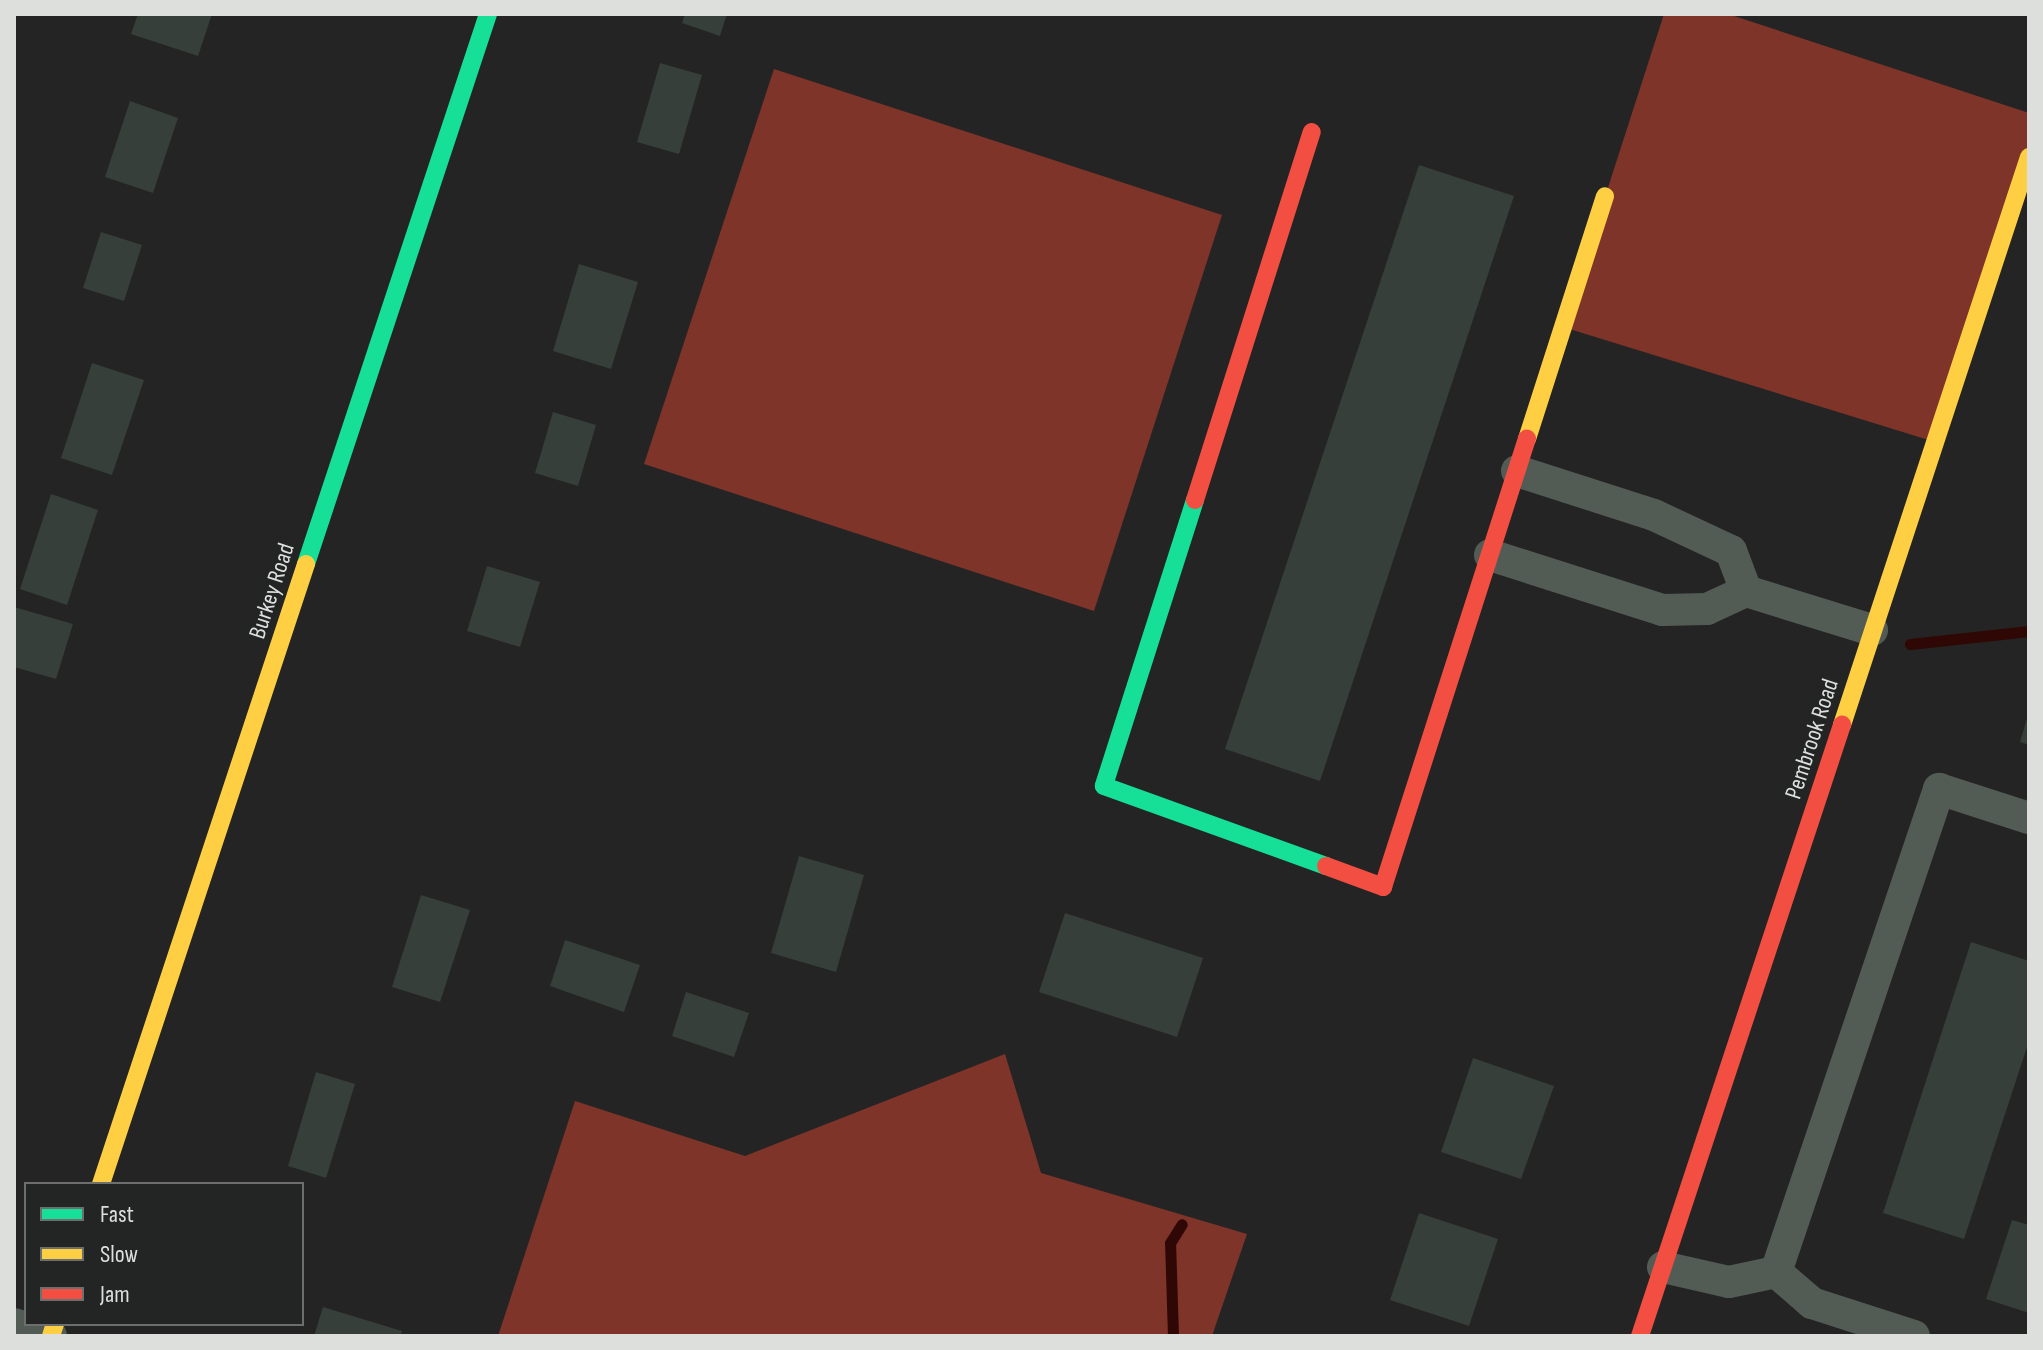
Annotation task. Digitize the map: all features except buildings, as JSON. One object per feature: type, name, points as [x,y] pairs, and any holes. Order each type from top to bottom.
[{"type":"street","name":"Burkey Road","points":[[102,1182],[488,14]]},
{"type":"street","points":[[1312,132],[1104,786],[1383,887],[1605,196]]},
{"type":"street","name":"Pembrook Road","points":[[1640,1336],[2029,157]]},
{"type":"street","points":[[1517,471],[1654,515],[1731,551],[1746,591]]},
{"type":"street","points":[[1490,555],[1662,610],[1707,609],[1746,591],[1872,630]]},
{"type":"street","points":[[1776,1272],[1939,789],[2029,818]]},
{"type":"street","points":[[1663,1267],[1729,1282],[1776,1272]]},
{"type":"street","points":[[1776,1272],[1812,1303],[1914,1336]]},
{"type":"street","points":[[14,1324],[51,1336]]},
{"type":"shaded area","points":[[1664,14],[1728,14],[2029,113],[2029,157],[1935,442],[1563,327]]},
{"type":"shaded area","points":[[774,69],[1222,215],[1094,611],[644,464]]},
{"type":"shaded area","points":[[1005,1054],[1041,1173],[1247,1234],[1212,1336],[498,1336],[575,1101],[745,1156]]},
{"type":"waterway","points":[[1910,644],[2029,631]]},
{"type":"waterway","points":[[1173,1336],[1170,1243],[1182,1224]]},
{"type":"traffic: fast","points":[[306,564],[488,14]]},
{"type":"traffic: fast","points":[[1195,500],[1104,786],[1326,866]]},
{"type":"traffic: slow","points":[[1842,725],[2029,157]]},
{"type":"traffic: slow","points":[[1527,439],[1605,196]]},
{"type":"traffic: slow","points":[[102,1182],[306,564]]},
{"type":"traffic: slow","points":[[51,1336],[54,1326]]},
{"type":"traffic: jam","points":[[1195,500],[1312,132]]},
{"type":"traffic: jam","points":[[1326,866],[1383,887],[1527,439]]},
{"type":"traffic: jam","points":[[1640,1336],[1842,725]]}]
